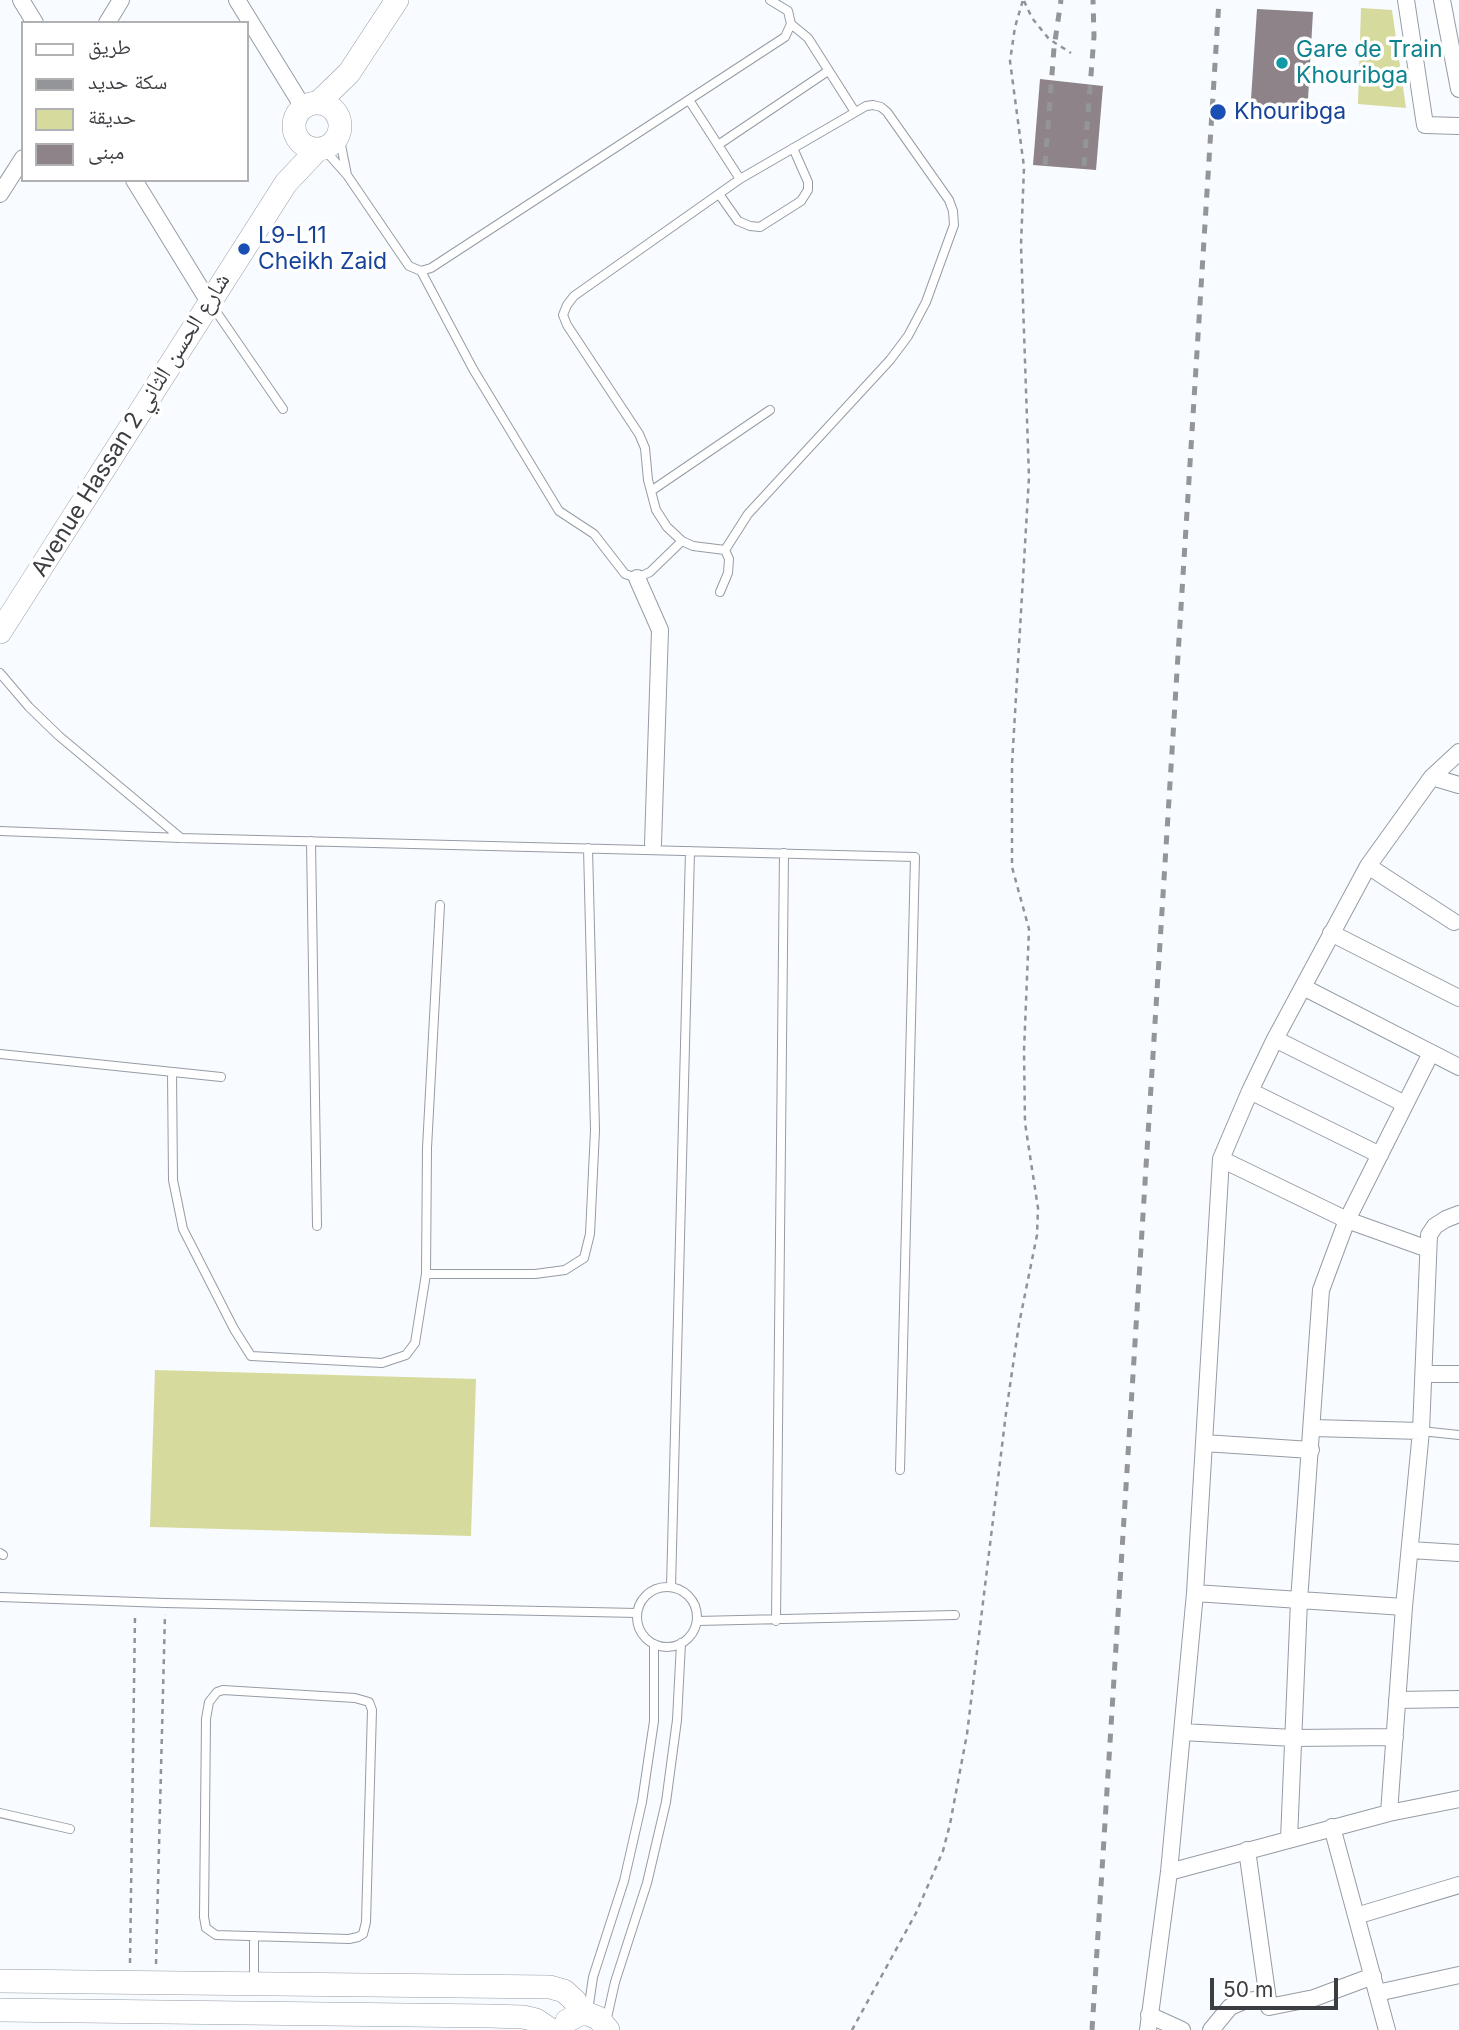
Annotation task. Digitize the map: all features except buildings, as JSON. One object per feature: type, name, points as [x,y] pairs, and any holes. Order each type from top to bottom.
[{"type":"main road","points":[[320,106],[341,123],[320,144],[295,133],[297,114],[320,106],[349,73],[397,0]]},
{"type":"main road","name":"Avenue Hassan 2 شارع الحسن الثاني","points":[[0,632],[286,183],[320,144]]},
{"type":"main road","points":[[0,1981],[550,1987],[564,1991],[596,2021]]},
{"type":"main road","points":[[253,2013],[254,1983]]},
{"type":"main road","points":[[489,2016],[490,1986]]},
{"type":"main road","points":[[0,2010],[523,2017],[536,2020],[551,2030]]},
{"type":"main road","points":[[561,2030],[570,2018],[596,2021]]},
{"type":"street","points":[[21,0],[34,21]]},
{"type":"street","points":[[108,21],[121,0]]},
{"type":"street","points":[[237,0],[320,106]]},
{"type":"street","points":[[1406,0],[1425,125],[1459,127]]},
{"type":"street","points":[[1448,2],[1459,89]]},
{"type":"street","points":[[0,194],[21,161]]},
{"type":"street","points":[[135,182],[209,302]]},
{"type":"street","points":[[637,578],[660,631],[653,844]]},
{"type":"street","points":[[1182,2030],[1148,2022],[1169,1872],[1195,1593],[1221,1159],[1275,1039],[1368,866],[1432,777],[1459,752]]},
{"type":"street","points":[[1432,777],[1459,785]]},
{"type":"street","points":[[1368,866],[1454,922]]},
{"type":"street","points":[[1331,933],[1459,998]]},
{"type":"street","points":[[1303,987],[1459,1066]]},
{"type":"street","points":[[1275,1039],[1405,1104]]},
{"type":"street","points":[[1289,1839],[1299,1601],[1321,1290],[1347,1220],[1431,1052]]},
{"type":"street","points":[[1250,1091],[1380,1155]]},
{"type":"street","points":[[1221,1159],[1347,1220],[1428,1250]]},
{"type":"street","points":[[1390,1813],[1404,1607],[1421,1431],[1429,1235],[1435,1226],[1459,1214]]},
{"type":"street","points":[[1424,1374],[1459,1374]]},
{"type":"street","points":[[1313,1428],[1421,1431]]},
{"type":"street","points":[[1204,1443],[1311,1450]]},
{"type":"street","points":[[1410,1550],[1459,1553]]},
{"type":"street","points":[[1195,1593],[1404,1607]]},
{"type":"street","points":[[1397,1700],[1459,1699]]},
{"type":"street","points":[[1182,1732],[1293,1738],[1395,1737]]},
{"type":"street","points":[[1169,1872],[1390,1813],[1459,1799]]},
{"type":"street","points":[[1332,1828],[1387,2030]]},
{"type":"street","points":[[1247,1850],[1269,2007],[1314,1998],[1373,1976]]},
{"type":"street","points":[[1356,1916],[1459,1885]]},
{"type":"street","points":[[1377,1993],[1459,1975]]},
{"type":"street","points":[[1211,2030],[1230,2007],[1244,2001],[1267,1999]]},
{"type":"lane","points":[[770,0],[788,11],[791,24],[808,38],[855,113]]},
{"type":"lane","points":[[320,144],[347,174],[409,267],[421,271],[430,268],[785,37],[791,24]]},
{"type":"lane","points":[[718,145],[828,71]]},
{"type":"lane","points":[[689,100],[740,179]]},
{"type":"lane","points":[[873,105],[881,107],[949,200],[954,225],[926,302],[908,337],[748,514],[725,550],[694,546],[682,541],[667,527],[656,510],[645,447],[567,325],[564,314],[575,296],[740,179],[855,113],[873,105]]},
{"type":"lane","points":[[320,144],[347,174]]},
{"type":"lane","points":[[719,194],[738,221],[760,227],[801,201],[808,190],[808,182],[793,148]]},
{"type":"lane","points":[[421,271],[473,369],[559,511],[594,534],[625,574],[637,578],[650,572],[682,541]]},
{"type":"lane","points":[[209,302],[283,409]]},
{"type":"lane","points":[[651,491],[770,410]]},
{"type":"lane","points":[[720,592],[728,573],[729,559],[725,550]]},
{"type":"lane","points":[[0,673],[29,707],[60,736],[181,838]]},
{"type":"lane","points":[[0,831],[915,857],[900,1470]]},
{"type":"lane","points":[[311,841],[317,1226]]},
{"type":"lane","points":[[426,1274],[535,1274],[565,1270],[584,1258],[590,1234],[595,1130],[588,848]]},
{"type":"lane","points":[[671,1587],[690,851]]},
{"type":"lane","points":[[776,1621],[784,853]]},
{"type":"lane","points":[[172,1072],[173,1180],[183,1229],[233,1329],[251,1356],[382,1363],[406,1355],[415,1343],[426,1274],[427,1148],[440,905]]},
{"type":"lane","points":[[0,1054],[221,1077]]},
{"type":"lane","points":[[1421,1431],[1459,1435]]},
{"type":"lane","points":[[671,1587],[688,1595],[697,1612],[694,1630],[673,1647],[654,1644],[641,1631],[638,1613],[640,1604],[653,1590],[671,1587]]},
{"type":"lane","points":[[0,1597],[638,1613]]},
{"type":"lane","points":[[697,1621],[955,1615]]},
{"type":"lane","points":[[596,2021],[615,1982],[648,1883],[666,1802],[677,1720],[681,1643]]},
{"type":"lane","points":[[596,2021],[593,1977],[624,1881],[642,1802],[654,1721],[654,1644]]},
{"type":"lane","points":[[223,1690],[355,1698],[369,1702],[372,1710],[366,1922],[363,1934],[349,1939],[254,1937],[216,1935],[206,1928],[206,1719],[209,1702],[217,1692],[223,1690]]},
{"type":"lane","points":[[0,1813],[70,1829]]},
{"type":"lane","points":[[254,1937],[254,1983]]},
{"type":"path","points":[[1023,0],[1032,18],[1049,39],[1072,53]]},
{"type":"path","points":[[852,2030],[916,1913],[943,1851],[950,1824],[967,1734],[1019,1324],[1037,1235],[1038,1208],[1025,1123],[1024,1051],[1029,929],[1012,867],[1012,764],[1029,477],[1021,245],[1024,167],[1010,61],[1018,13],[1023,0]]},
{"type":"path","points":[[130,1982],[136,1602]]},
{"type":"path","points":[[156,1982],[165,1603]]},
{"type":"green space","points":[[1361,8],[1392,10],[1406,108],[1358,104]]},
{"type":"green space","points":[[155,1370],[476,1379],[471,1536],[150,1527]]},
{"type":"railway","points":[[1045,165],[1054,48],[1061,0]]},
{"type":"railway","points":[[1084,166],[1094,36],[1093,0]]},
{"type":"railway","points":[[1092,2030],[1219,0]]},
{"type":"place","name":"Gare de Train Khouribga","points":[[1282,63]]},
{"type":"place","name":"Khouribga","points":[[1218,112]]},
{"type":"place","name":"L9-L11 Cheikh Zaid","points":[[244,249]]}]
